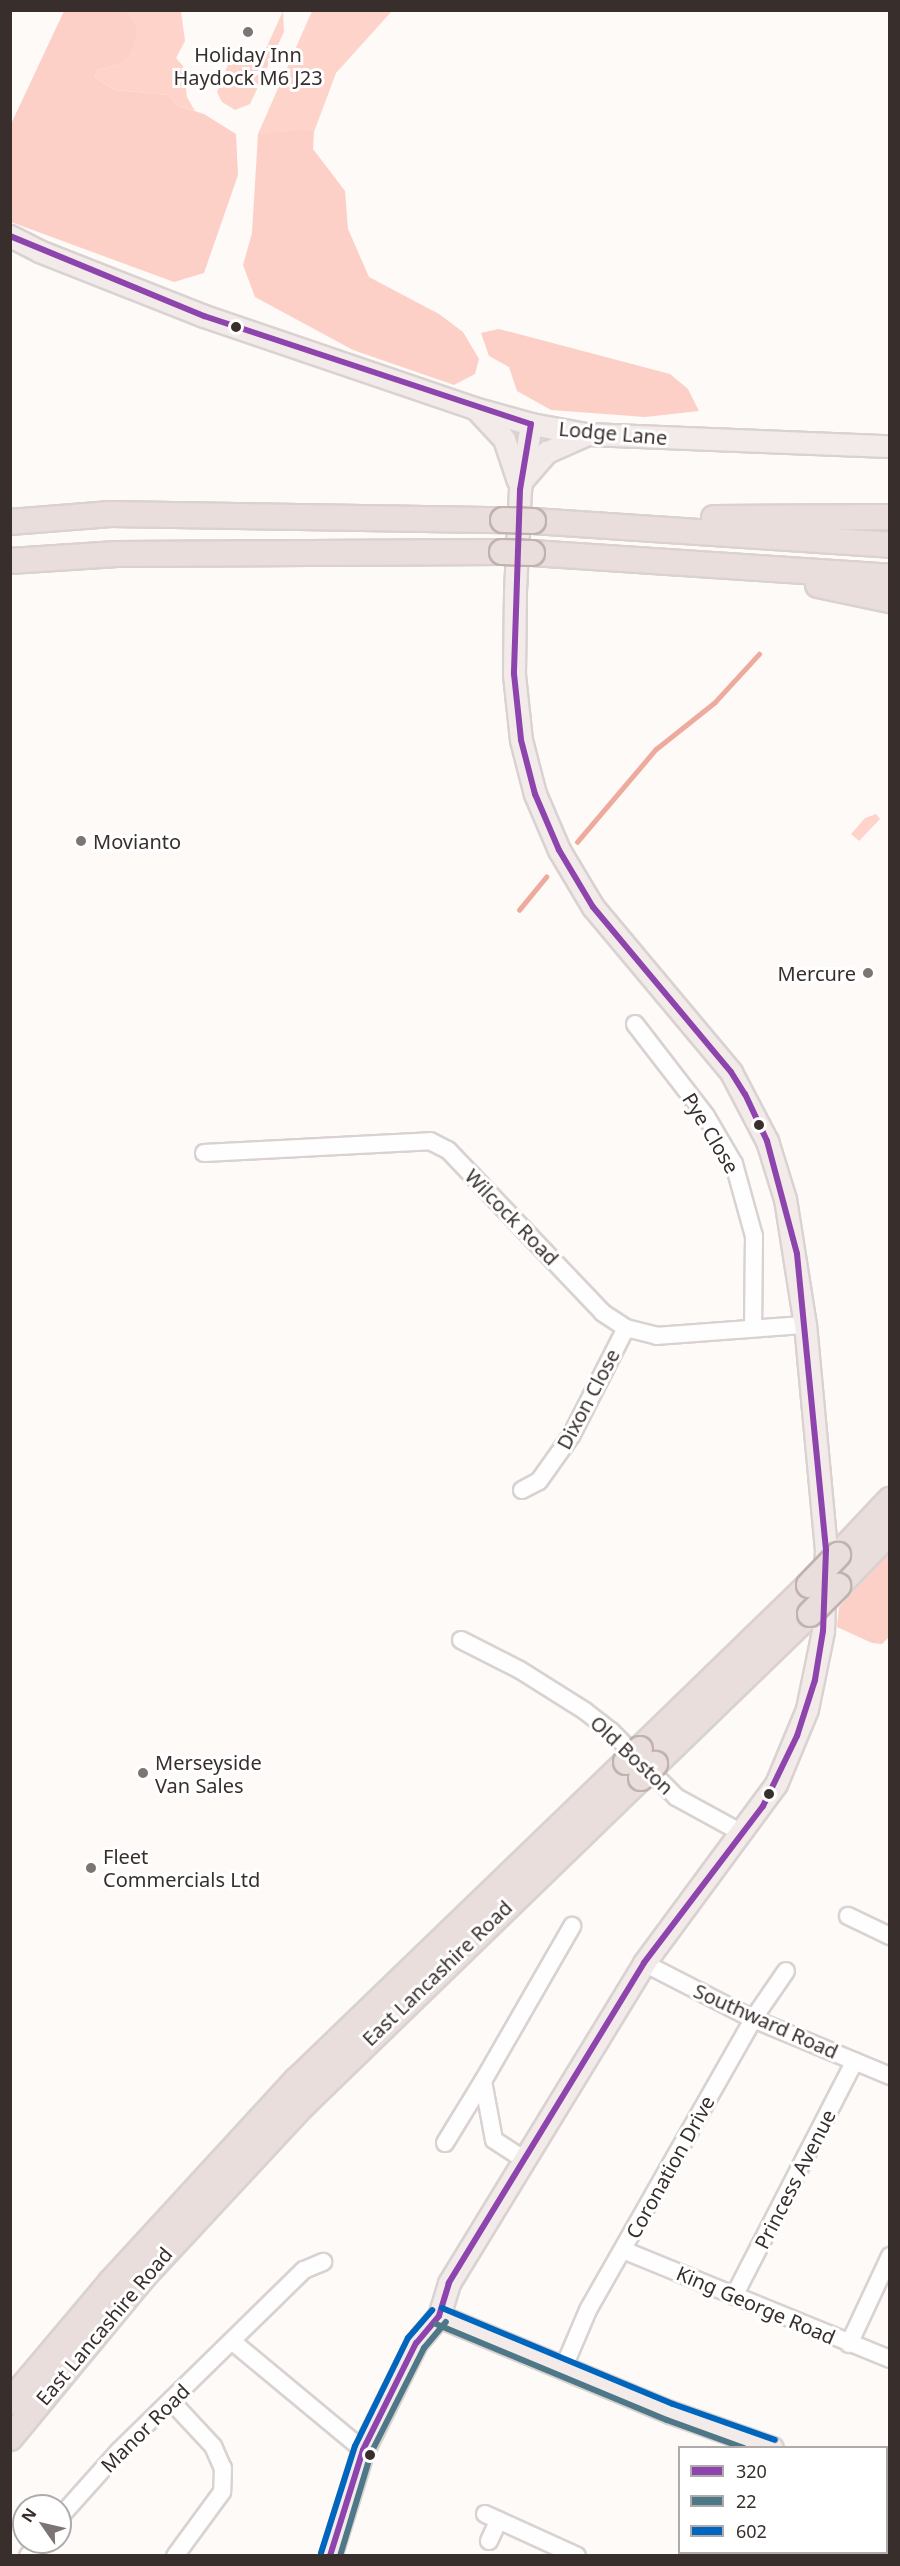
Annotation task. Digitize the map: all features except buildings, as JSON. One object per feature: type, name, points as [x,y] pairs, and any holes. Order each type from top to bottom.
[{"type":"highway","points":[[10,522],[111,514],[533,520],[603,523],[890,545]]},
{"type":"highway","points":[[603,523],[791,515],[890,517]]},
{"type":"highway","points":[[10,561],[117,554],[502,552],[745,570],[890,577]]},
{"type":"highway","points":[[745,570],[890,600]]},
{"type":"highway","name":"East Lancashire Road","points":[[10,2438],[143,2277],[303,2105],[641,1763],[890,1500]]},
{"type":"highway","name":"East Lancashire Road","points":[[10,2402],[111,2282],[321,2056],[641,1763],[810,1614],[890,1532]]},
{"type":"main road","name":"Lodge Lane","points":[[10,236],[39,251],[204,316],[474,408],[531,424],[586,434],[890,446]]},
{"type":"main road","points":[[474,408],[504,439],[515,465],[520,490]]},
{"type":"main road","points":[[330,2556],[363,2450],[416,2343],[439,2316],[449,2283],[644,1963],[776,1785],[790,1753],[815,1680],[823,1631],[826,1550],[805,1325],[785,1199],[758,1119],[730,1071],[593,907],[559,850],[535,794],[521,740],[514,674],[520,490],[531,424]]},
{"type":"main road","points":[[520,490],[538,459],[586,434]]},
{"type":"main road","points":[[439,2316],[670,2412],[766,2446]]},
{"type":"street","name":"Pye Close","points":[[635,1024],[653,1033],[734,1164],[754,1236],[753,1328]]},
{"type":"street","name":"Wilcock Road","points":[[204,1152],[430,1141],[448,1150],[603,1313],[626,1328],[657,1336],[805,1325]]},
{"type":"street","name":"Dixon Close","points":[[522,1490],[539,1481],[572,1436],[626,1328]]},
{"type":"street","name":"Old Boston","points":[[461,1640],[520,1670],[585,1711],[610,1731],[676,1797],[742,1833]]},
{"type":"street","points":[[848,1916],[890,1936]]},
{"type":"street","points":[[445,2143],[572,1926]]},
{"type":"street","name":"Southward Road","points":[[644,1963],[753,2019],[890,2076]]},
{"type":"street","name":"Coronation Drive","points":[[563,2369],[588,2310],[753,2019],[786,1971]]},
{"type":"street","name":"Princess Avenue","points":[[734,2296],[855,2061]]},
{"type":"street","points":[[483,2081],[494,2140],[523,2159]]},
{"type":"street","name":"King George Road","points":[[624,2250],[890,2360]]},
{"type":"street","points":[[849,2344],[890,2256]]},
{"type":"street","name":"Manor Road","points":[[72,2504],[171,2401],[234,2342],[304,2270],[323,2262]]},
{"type":"street","points":[[234,2342],[363,2450]]},
{"type":"street","points":[[171,2401],[213,2446],[223,2468],[222,2492],[175,2556]]},
{"type":"street","points":[[489,2541],[492,2517],[577,2556]]},
{"type":"shaded area","points":[[64,11],[127,11],[138,30],[130,54],[118,65],[97,70],[95,78],[115,90],[168,95],[178,106],[204,114],[236,134],[238,175],[204,273],[174,282],[11,222],[11,124]]},
{"type":"shaded area","points":[[127,11],[181,11],[185,41],[176,58],[183,66],[187,97],[195,111],[178,106],[168,95],[115,90],[95,78],[97,70],[118,65],[138,31]]},
{"type":"shaded area","points":[[283,11],[284,32],[250,104],[235,110],[222,102],[217,92],[233,52],[244,57],[247,49],[263,55]]},
{"type":"shaded area","points":[[312,11],[392,11],[336,73],[314,132],[258,134]]},
{"type":"shaded area","points":[[304,130],[314,132],[313,149],[345,191],[348,229],[369,277],[439,314],[463,332],[479,359],[475,374],[454,385],[353,350],[255,297],[243,265],[252,233],[258,134]]},
{"type":"shaded area","points":[[499,329],[670,374],[688,389],[699,411],[645,417],[551,410],[517,391],[509,367],[489,356],[481,333]]},
{"type":"shaded area","points":[[876,814],[880,819],[859,841],[851,834],[865,818]]},
{"type":"shaded area","points":[[889,1552],[889,1637],[882,1644],[872,1643],[837,1627],[839,1607]]},
{"type":"waterway","points":[[577,842],[656,749],[715,702],[759,654]]},
{"type":"waterway","points":[[519,910],[546,877]]},
{"type":"transit line","name":"320","points":[[10,236],[204,316],[531,424],[520,490],[514,674],[521,740],[535,794],[559,850],[593,907],[731,1072],[745,1094],[767,1141],[797,1254],[826,1550],[823,1631],[815,1680],[797,1736],[763,1806],[644,1963],[449,2283],[439,2316],[416,2343],[363,2450],[330,2556]]},
{"type":"transit line","name":"602","points":[[442,2308],[673,2404],[775,2440]]},
{"type":"transit line","name":"602","points":[[321,2553],[355,2446],[408,2338],[432,2310]]},
{"type":"transit line","name":"22","points":[[340,2556],[371,2453],[424,2348],[446,2322]]},
{"type":"transit line","name":"22","points":[[436,2324],[667,2420],[738,2446]]},
{"type":"place","name":"Holiday Inn Haydock M6 J23","points":[[248,32]]},
{"type":"place","name":"Movianto","points":[[81,841]]},
{"type":"place","name":"Mercure","points":[[868,973]]},
{"type":"place","name":"Merseyside Van Sales","points":[[143,1773]]},
{"type":"place","name":"Fleet Commercials Ltd","points":[[91,1868]]}]
